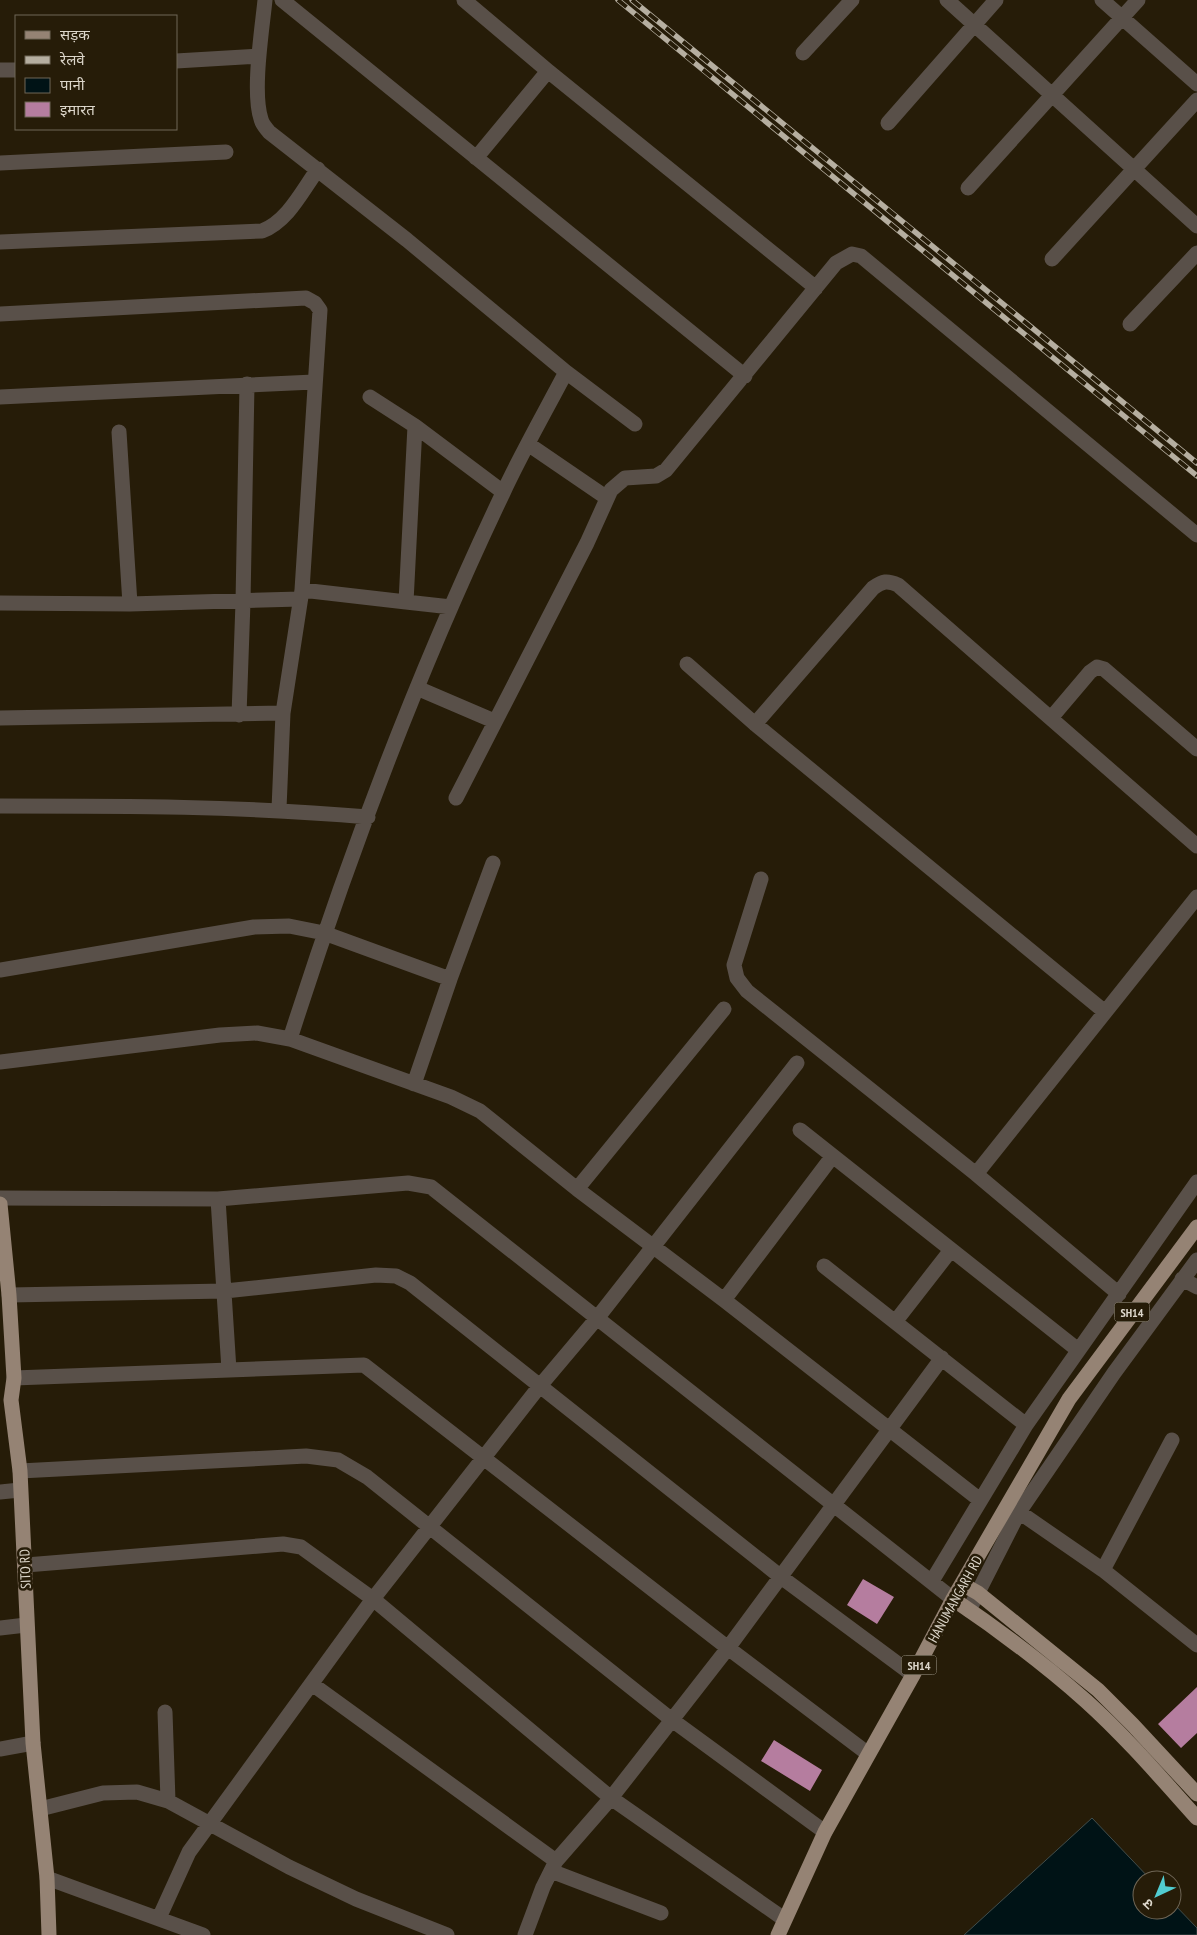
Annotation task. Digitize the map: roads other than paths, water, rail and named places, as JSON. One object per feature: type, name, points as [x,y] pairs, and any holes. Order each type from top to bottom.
[{"type":"main road","name":"SITO RD","points":[[0,1204],[2,1250],[9,1295],[6,1343],[14,1378],[6,1401],[20,1471],[33,1743],[47,1878],[48,1935]]},
{"type":"main road","name":"HANUMANGARH RD","points":[[778,1935],[824,1832],[913,1675],[953,1599],[1069,1399],[1197,1227]]},
{"type":"main road","points":[[962,1584],[978,1593],[1098,1690],[1197,1794]]},
{"type":"main road","points":[[953,1599],[1038,1661],[1087,1702],[1122,1736],[1197,1818]]},
{"type":"street","points":[[265,0],[259,56],[258,110],[261,122],[269,132],[318,169],[566,372],[635,424]]},
{"type":"street","points":[[282,0],[745,376]]},
{"type":"street","points":[[464,0],[548,71],[816,288]]},
{"type":"street","points":[[803,52],[852,0]]},
{"type":"street","points":[[947,0],[1197,226]]},
{"type":"street","points":[[888,123],[996,0]]},
{"type":"street","points":[[1102,0],[1197,84]]},
{"type":"street","points":[[968,188],[1138,0]]},
{"type":"street","points":[[178,62],[259,56]]},
{"type":"street","points":[[0,70],[15,70]]},
{"type":"street","points":[[476,158],[548,71]]},
{"type":"street","points":[[1052,259],[1197,100]]},
{"type":"street","points":[[0,163],[226,152]]},
{"type":"street","points":[[0,242],[262,231],[274,226],[284,216],[318,169]]},
{"type":"street","points":[[1130,324],[1197,253]]},
{"type":"street","points":[[456,798],[494,721],[551,614],[611,490],[625,478],[651,477],[666,470],[816,288],[844,258],[852,254],[861,256],[1197,535]]},
{"type":"street","points":[[0,314],[306,298],[315,303],[320,310],[301,595],[283,713],[279,809]]},
{"type":"street","points":[[290,1039],[324,933],[417,688],[503,492],[566,372]]},
{"type":"street","points":[[0,397],[314,382]]},
{"type":"street","points":[[238,715],[243,602],[247,384]]},
{"type":"street","points":[[370,397],[415,426],[503,492]]},
{"type":"street","points":[[406,602],[415,426]]},
{"type":"street","points":[[118,432],[130,604]]},
{"type":"street","points":[[528,444],[607,498]]},
{"type":"street","points":[[755,724],[873,588],[882,582],[889,581],[898,585],[1197,846]]},
{"type":"street","points":[[0,603],[130,604],[243,602],[301,595],[451,607]]},
{"type":"street","points":[[687,664],[755,724],[1105,1012]]},
{"type":"street","points":[[1051,718],[1090,672],[1097,667],[1104,670],[1197,749]]},
{"type":"street","points":[[417,688],[494,721]]},
{"type":"street","points":[[0,718],[283,713]]},
{"type":"street","points":[[0,806],[279,809],[368,817]]},
{"type":"street","points":[[414,1084],[492,864]]},
{"type":"street","points":[[761,879],[734,965],[738,978],[747,991],[976,1174],[1119,1294]]},
{"type":"street","points":[[976,1174],[1197,897]]},
{"type":"street","points":[[0,970],[254,926],[289,926],[324,933],[450,979]]},
{"type":"street","points":[[577,1189],[724,1008]]},
{"type":"street","points":[[0,1062],[220,1035],[257,1033],[290,1039],[451,1097],[480,1112],[980,1500]]},
{"type":"street","points":[[159,1918],[189,1852],[373,1599],[539,1387],[598,1318],[797,1063]]},
{"type":"street","points":[[800,1130],[1078,1350]]},
{"type":"street","points":[[724,1300],[832,1157]]},
{"type":"street","points":[[932,1581],[1026,1425],[1197,1182]]},
{"type":"street","points":[[0,1198],[218,1199],[408,1183],[431,1187],[953,1599]]},
{"type":"street","points":[[218,1199],[229,1370]]},
{"type":"street","points":[[895,1322],[951,1250]]},
{"type":"street","points":[[969,1610],[1019,1512],[1114,1372],[1197,1260]]},
{"type":"street","points":[[824,1266],[1026,1425]]},
{"type":"street","points":[[9,1295],[225,1291],[376,1275],[396,1276],[410,1283],[781,1577],[913,1675]]},
{"type":"street","points":[[1182,1279],[1197,1287]]},
{"type":"street","points":[[525,1935],[553,1866],[611,1798],[728,1648],[942,1358]]},
{"type":"street","points":[[14,1378],[364,1364],[728,1648],[868,1753]]},
{"type":"street","points":[[1102,1570],[1172,1440]]},
{"type":"street","points":[[20,1471],[306,1456],[338,1460],[366,1478],[672,1720],[824,1832]]},
{"type":"street","points":[[0,1492],[20,1490]]},
{"type":"street","points":[[1019,1512],[1102,1570],[1197,1645]]},
{"type":"street","points":[[26,1566],[283,1544],[301,1547],[373,1599],[611,1798],[784,1919]]},
{"type":"street","points":[[0,1628],[26,1625]]},
{"type":"street","points":[[312,1684],[553,1866],[661,1914]]},
{"type":"street","points":[[165,1712],[168,1801]]},
{"type":"street","points":[[0,1749],[33,1743]]},
{"type":"street","points":[[40,1809],[103,1793],[137,1792],[168,1801],[208,1824],[356,1899],[448,1935]]},
{"type":"street","points":[[47,1878],[203,1935]]},
{"type":"water","points":[[1092,1818],[1141,1870],[1132,1870],[1132,1920],[1182,1920],[1182,1912],[1197,1928],[1197,1935],[964,1935]]},
{"type":"railway","points":[[618,0],[1197,476]]},
{"type":"railway","points":[[632,0],[1197,463]]}]
